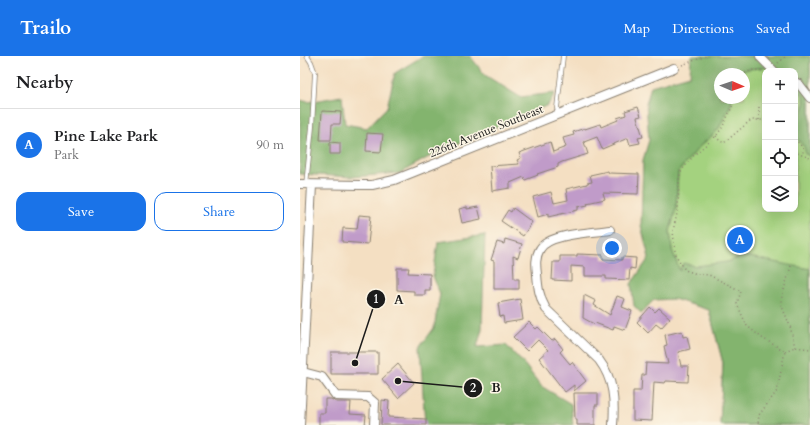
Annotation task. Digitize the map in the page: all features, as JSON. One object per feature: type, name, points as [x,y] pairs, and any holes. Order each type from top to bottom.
[{"type":"street","points":[[760,56],[770,68]]},
{"type":"street","name":"226th Avenue Southeast","points":[[306,184],[366,185],[394,180],[674,68]]},
{"type":"street","points":[[798,83],[810,98]]},
{"type":"street","points":[[300,425],[306,184]]},
{"type":"street","points":[[610,230],[556,238],[546,243],[540,249],[536,257],[536,266],[538,293],[546,309],[606,368],[614,399],[613,425]]},
{"type":"street","points":[[301,372],[322,377],[336,396],[368,397],[375,403],[374,425]]},
{"type":"lane","points":[[306,184],[312,127],[315,72],[307,56]]},
{"type":"lane","points":[[558,115],[563,56]]},
{"type":"path","points":[[674,68],[706,56]]},
{"type":"path","points":[[750,71],[762,70]]},
{"type":"path","points":[[733,104],[722,128],[716,136],[695,154],[681,171],[679,178],[678,209],[673,231],[675,251],[685,270],[697,274],[709,275],[741,291],[737,304],[747,326],[762,338],[785,351]]},
{"type":"path","points":[[716,136],[724,143],[751,120],[759,120],[759,107]]},
{"type":"path","points":[[796,140],[804,149],[802,155]]},
{"type":"path","points":[[798,152],[810,158]]},
{"type":"path","points":[[791,266],[781,304],[790,326],[795,347]]},
{"type":"path","points":[[785,351],[795,347],[810,349]]},
{"type":"path","points":[[758,425],[759,415],[777,391],[785,351]]},
{"type":"green space","points":[[423,56],[470,56],[485,75],[520,97],[555,93],[548,105],[436,153],[400,173],[352,177],[300,174],[300,100],[308,102],[342,96],[345,124],[367,128],[387,107],[395,73]]},
{"type":"green space","points":[[691,56],[810,56],[810,156],[805,154],[805,148],[798,140],[798,118],[802,112],[805,102],[804,95],[798,92],[798,68],[714,68],[714,104],[731,104],[719,128],[700,146],[678,172],[676,208],[670,231],[672,250],[680,271],[683,263],[696,266],[727,262],[744,256],[810,269],[810,425],[720,425],[723,363],[709,310],[674,299],[654,300],[641,313],[634,306],[631,284],[649,258],[641,225],[643,160],[649,140],[646,104],[651,86],[690,75]]},
{"type":"green space","points":[[734,56],[810,56],[810,425],[720,425],[723,363],[709,310],[680,271],[672,250],[670,231],[676,208],[678,172],[700,146],[719,128],[731,104],[750,104],[750,68],[733,68]]},
{"type":"green space","points":[[485,235],[482,329],[477,347],[506,345],[525,365],[541,386],[571,404],[573,425],[425,425],[420,347],[434,328],[440,294],[433,276],[438,242]]},
{"type":"building","points":[[638,107],[641,116],[637,117],[643,137],[638,138],[640,143],[630,145],[628,138],[602,149],[597,137],[584,142],[588,154],[562,162],[558,164],[558,167],[525,180],[524,177],[510,183],[510,188],[492,191],[490,166],[519,164],[517,160],[521,158],[519,153],[550,142],[553,152],[566,147],[563,138],[574,135],[573,132],[600,124],[601,127],[626,115],[625,111]]},
{"type":"building","points":[[322,111],[341,112],[340,124],[332,124],[331,140],[320,140]]},
{"type":"building","points":[[367,133],[383,134],[381,152],[366,151]]},
{"type":"building","points":[[330,142],[340,143],[340,154],[330,154]]},
{"type":"building","points":[[608,171],[609,173],[639,174],[638,194],[603,193],[605,199],[587,203],[588,205],[578,207],[578,210],[548,217],[548,214],[538,217],[533,197],[551,192],[554,203],[568,200],[566,189],[592,182],[590,175]]},
{"type":"building","points":[[467,207],[467,209],[478,207],[481,219],[462,223],[459,209]]},
{"type":"building","points":[[513,208],[532,222],[523,236],[501,221],[508,210],[511,212]]},
{"type":"building","points":[[359,215],[371,216],[368,244],[342,242],[343,228],[357,229]]},
{"type":"building","points":[[505,239],[522,244],[518,258],[513,256],[514,279],[519,279],[519,289],[494,289],[494,261],[491,260],[497,242],[504,244]]},
{"type":"building","points":[[577,254],[603,255],[603,259],[622,260],[622,257],[636,258],[635,269],[630,268],[629,280],[606,279],[606,276],[585,276],[585,267],[571,266],[571,281],[552,280],[553,262],[560,262],[560,256],[577,256]]},
{"type":"building","points":[[397,268],[409,268],[408,273],[430,274],[430,290],[425,290],[425,295],[414,295],[414,291],[397,290]]},
{"type":"building","points":[[584,295],[596,301],[594,305],[610,315],[617,296],[625,299],[622,307],[632,311],[625,330],[614,326],[613,330],[595,323],[594,324],[583,318]]},
{"type":"building","points":[[520,299],[523,320],[504,323],[503,316],[500,317],[498,303]]},
{"type":"building","points":[[650,307],[655,312],[659,308],[670,318],[661,328],[656,324],[648,333],[637,322]]},
{"type":"building","points":[[529,322],[536,329],[538,327],[552,341],[555,339],[563,349],[560,352],[570,364],[572,362],[586,381],[574,391],[574,385],[565,392],[539,358],[548,350],[538,340],[527,351],[513,337]]},
{"type":"building","points":[[682,331],[683,337],[687,336],[690,349],[678,352],[681,366],[689,366],[688,382],[654,382],[652,421],[633,420],[633,391],[641,391],[642,375],[645,375],[646,363],[668,364],[664,346],[667,345],[665,335]]},
{"type":"building","points":[[331,352],[378,352],[378,374],[331,374]]},
{"type":"building","points":[[398,364],[414,383],[398,398],[382,379]]},
{"type":"building","points":[[574,393],[598,393],[598,405],[595,405],[595,425],[577,425],[577,419],[575,419]]},
{"type":"building","points":[[325,399],[331,399],[336,402],[351,402],[350,414],[366,415],[365,425],[319,425],[319,413],[325,413]]},
{"type":"building","points":[[382,400],[389,401],[388,417],[426,419],[426,425],[381,425]]},
{"type":"place","name":"Pine Lake Park","points":[[740,240]]},
{"type":"place","name":"A","points":[[355,363]]},
{"type":"place","name":"B","points":[[398,381]]}]
